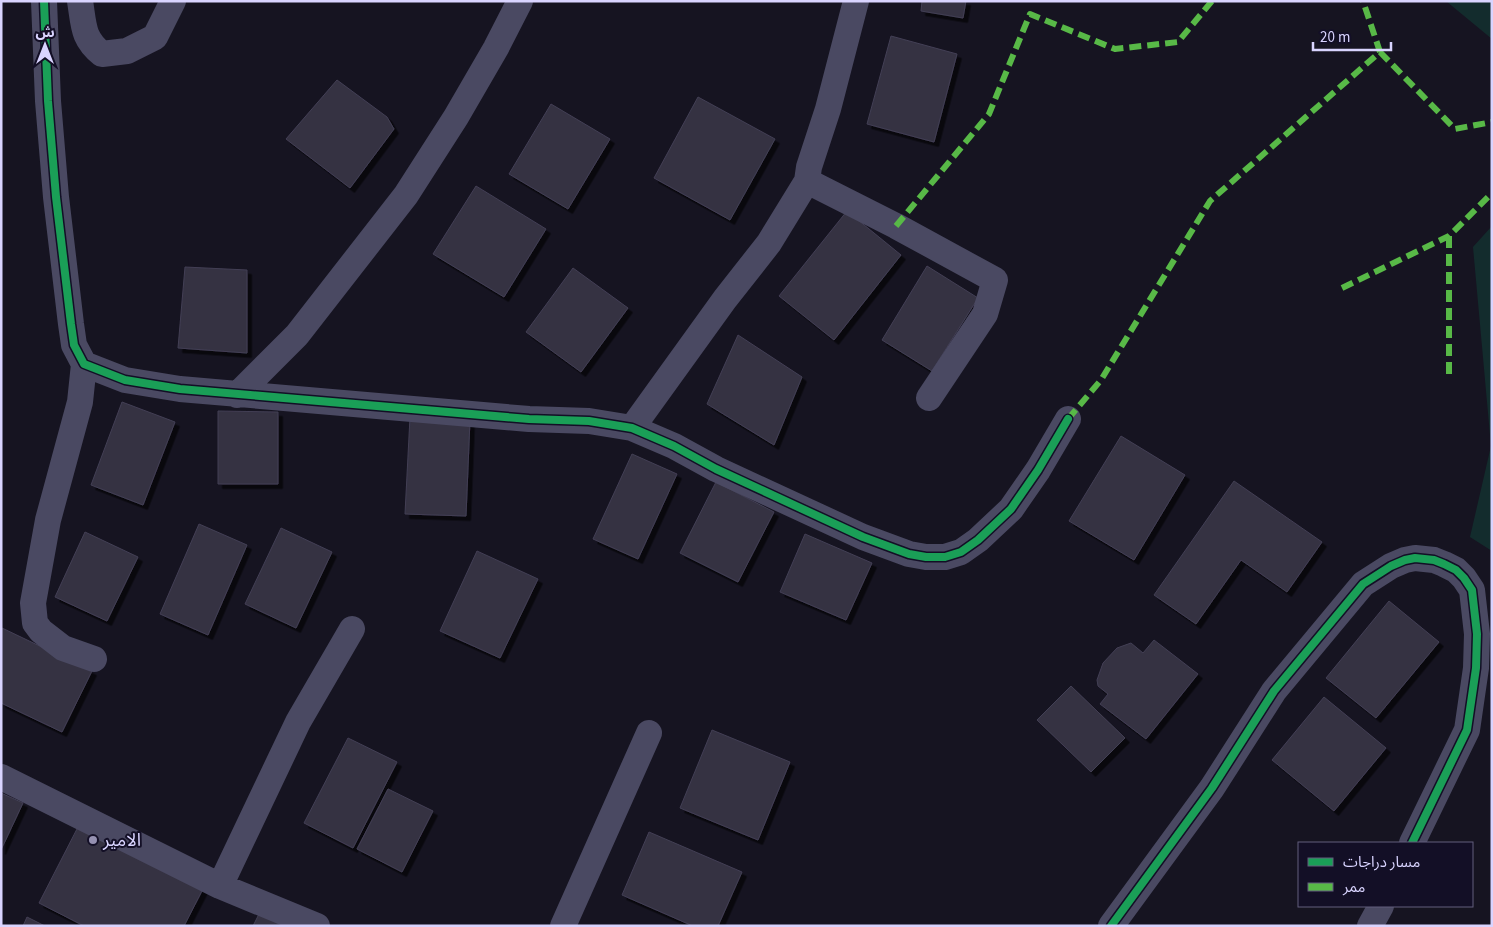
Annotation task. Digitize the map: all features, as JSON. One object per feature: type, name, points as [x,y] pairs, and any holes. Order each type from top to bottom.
[{"type":"street","points":[[44,1],[48,101],[56,197],[74,345],[84,364],[80,402],[48,520],[34,603],[35,623],[41,631],[63,648],[94,659]]},
{"type":"street","points":[[80,1],[85,32],[90,44],[102,54],[127,51],[154,37],[173,1]]},
{"type":"street","points":[[237,395],[297,335],[406,196],[492,55],[520,1]]},
{"type":"street","points":[[632,428],[769,242],[807,181],[809,167],[828,109],[856,1]]},
{"type":"street","points":[[807,181],[896,226],[995,280],[985,314],[929,398]]},
{"type":"street","points":[[84,364],[125,380],[180,389],[528,418],[589,421],[632,428],[674,446],[716,468],[863,537],[909,554],[926,557],[945,557],[961,552],[978,540],[1011,509],[1038,470],[1068,419]]},
{"type":"street","points":[[1111,926],[1212,788],[1274,691],[1363,584],[1391,566],[1414,558],[1434,560],[1444,564],[1456,570],[1464,578],[1472,590],[1477,634],[1476,668],[1467,730],[1412,842]]},
{"type":"street","points":[[220,886],[298,722],[352,629]]},
{"type":"street","points":[[564,926],[649,734]]},
{"type":"street","points":[[1,777],[220,886],[317,926]]},
{"type":"street","points":[[1370,926],[1380,907]]},
{"type":"green space","points":[[1446,1],[1492,1],[1492,39]]},
{"type":"green space","points":[[1492,226],[1492,551],[1470,537],[1491,446],[1473,247]]},
{"type":"building","points":[[922,1],[966,1],[963,18],[921,11]]},
{"type":"building","points":[[891,36],[957,54],[934,142],[867,124]]},
{"type":"building","points":[[337,80],[387,117],[394,129],[350,188],[286,139]]},
{"type":"building","points":[[698,97],[775,139],[730,220],[654,178]]},
{"type":"building","points":[[551,104],[610,139],[568,209],[509,174]]},
{"type":"building","points":[[476,186],[546,229],[504,297],[433,254]]},
{"type":"building","points":[[847,211],[901,255],[834,340],[779,296]]},
{"type":"building","points":[[927,266],[978,298],[932,371],[882,340]]},
{"type":"building","points":[[185,267],[247,270],[247,353],[178,348]]},
{"type":"building","points":[[573,268],[628,308],[581,372],[526,332]]},
{"type":"building","points":[[738,335],[802,377],[774,445],[707,404]]},
{"type":"building","points":[[122,402],[175,422],[143,505],[91,485]]},
{"type":"building","points":[[218,411],[278,412],[278,484],[218,484]]},
{"type":"building","points":[[410,417],[470,420],[466,516],[405,514]]},
{"type":"building","points":[[1121,436],[1185,475],[1134,560],[1069,521]]},
{"type":"building","points":[[632,454],[677,474],[638,559],[593,539]]},
{"type":"building","points":[[1234,481],[1322,542],[1287,592],[1241,560],[1196,624],[1154,595]]},
{"type":"building","points":[[716,482],[774,512],[738,582],[680,553]]},
{"type":"building","points":[[199,524],[247,545],[208,635],[160,614]]},
{"type":"building","points":[[281,528],[332,552],[296,628],[245,604]]},
{"type":"building","points":[[85,532],[138,557],[107,621],[55,597]]},
{"type":"building","points":[[805,534],[872,563],[846,620],[780,592]]},
{"type":"building","points":[[477,551],[538,579],[500,658],[440,631]]},
{"type":"building","points":[[1389,601],[1439,642],[1376,718],[1326,678]]},
{"type":"building","points":[[2,628],[92,671],[62,732],[1,703]]},
{"type":"building","points":[[1154,640],[1198,674],[1146,739],[1100,704],[1108,694],[1098,686],[1097,680],[1103,663],[1117,648],[1131,643],[1143,653]]},
{"type":"building","points":[[1071,686],[1125,738],[1091,772],[1037,720]]},
{"type":"building","points":[[1324,697],[1386,748],[1334,811],[1272,760]]},
{"type":"building","points":[[712,730],[790,762],[758,840],[680,808]]},
{"type":"building","points":[[348,738],[397,762],[353,848],[304,823]]},
{"type":"building","points":[[388,789],[433,811],[402,872],[357,849]]},
{"type":"building","points":[[1,793],[23,803],[1,850]]},
{"type":"building","points":[[79,825],[203,889],[184,926],[84,926],[39,903]]},
{"type":"building","points":[[649,832],[742,872],[718,926],[693,926],[622,895]]},
{"type":"building","points":[[260,912],[288,926],[253,926]]},
{"type":"building","points":[[27,917],[45,926],[23,926]]},
{"type":"marked path","points":[[896,226],[989,114],[1030,14],[1115,49],[1178,42],[1212,1]]},
{"type":"marked path","points":[[1068,419],[1101,380],[1210,201],[1380,52],[1363,1]]},
{"type":"marked path","points":[[1380,52],[1455,129],[1492,122]]},
{"type":"marked path","points":[[1342,288],[1449,236],[1492,193]]},
{"type":"marked path","points":[[1449,236],[1449,377]]},
{"type":"cycle path","points":[[44,1],[48,101],[56,197],[74,345],[84,364],[125,380],[180,389],[529,419],[589,421],[632,428],[674,446],[716,469],[863,537],[909,554],[926,557],[945,557],[961,552],[978,540],[1011,509],[1038,470],[1068,419]]},
{"type":"cycle path","points":[[1111,926],[1212,788],[1274,691],[1363,584],[1391,566],[1415,558],[1434,560],[1444,564],[1456,570],[1464,578],[1472,590],[1477,634],[1476,668],[1467,730],[1412,842]]},
{"type":"place","name":"الامير","points":[[93,840]]}]
